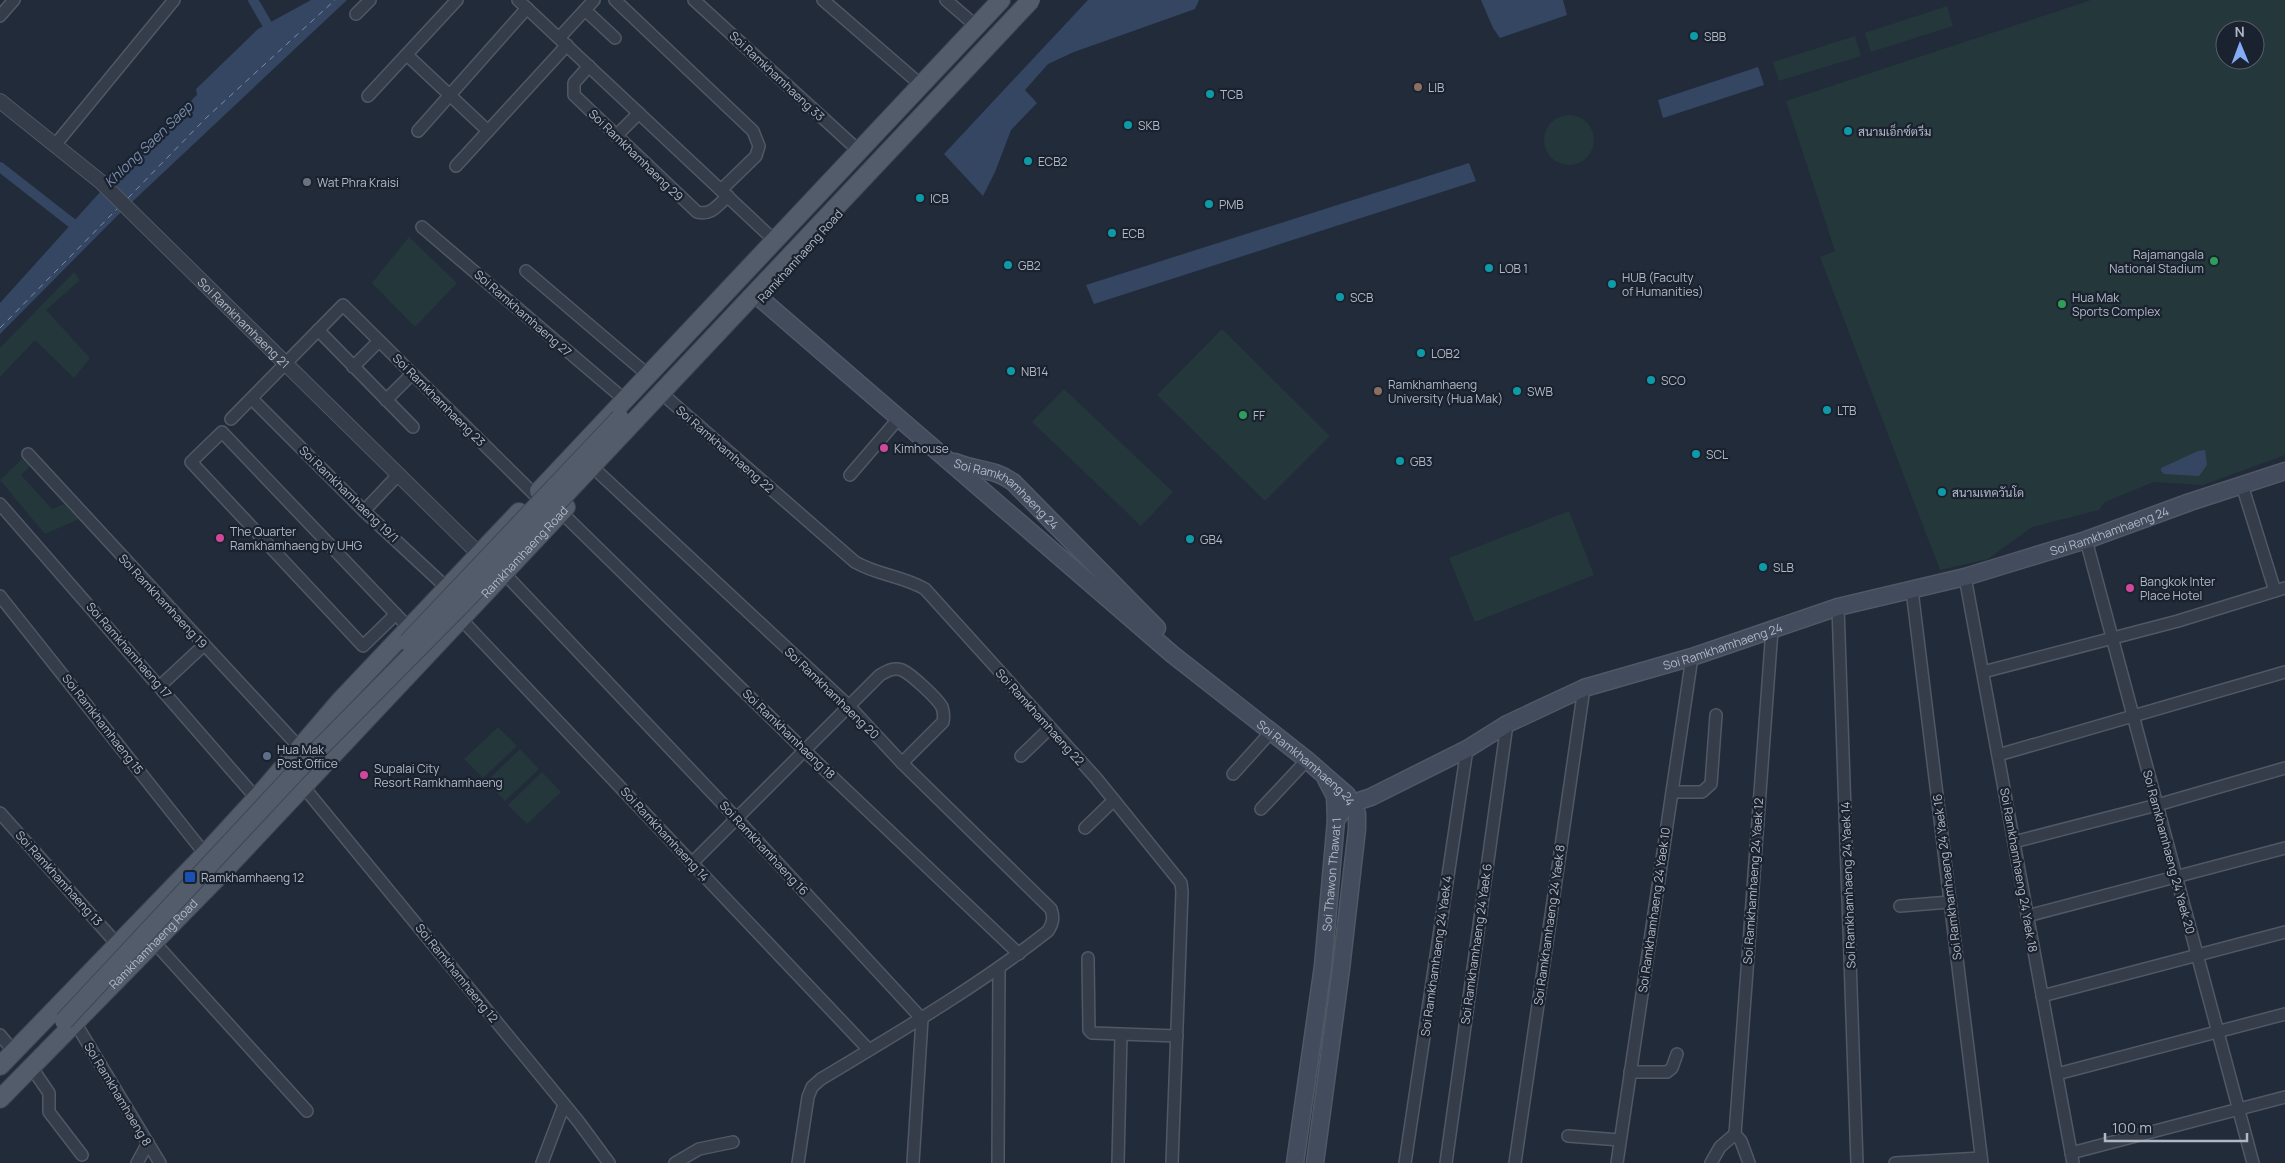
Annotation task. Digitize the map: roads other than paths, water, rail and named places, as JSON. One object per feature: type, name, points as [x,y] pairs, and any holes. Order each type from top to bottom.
[{"type":"main road","name":"Ramkhamhaeng Road","points":[[259,795],[299,747],[409,628],[1001,0]]},
{"type":"main road","name":"Ramkhamhaeng Road","points":[[0,1066],[205,854],[259,795],[346,708],[1015,0]]},
{"type":"main road","name":"Ramkhamhaeng Road","points":[[0,1099],[32,1068],[70,1022],[296,773],[463,603],[868,170],[1031,0]]},
{"type":"main road","name":"Ramkhamhaeng Road","points":[[0,1090],[154,942],[222,872],[460,618],[504,574],[856,195],[1042,0]]},
{"type":"main road","points":[[732,285],[761,299]]},
{"type":"main road","name":"Soi Ramkhamhaeng 24","points":[[761,299],[1210,685],[1306,760],[1347,795],[1353,803],[1371,797],[1467,749],[1507,724],[1584,688],[1692,657],[1838,607],[1965,577],[2086,540],[2285,470]]},
{"type":"main road","points":[[595,431],[618,451]]},
{"type":"main road","name":"Soi Ramkhamhaeng 24","points":[[947,459],[1004,475],[1014,482],[1198,669],[1210,685]]},
{"type":"main road","points":[[1031,501],[1014,489],[1009,489],[1004,498],[1043,534],[1064,560]]},
{"type":"main road","points":[[1324,775],[1352,791],[1371,797],[1364,807],[1357,829]]},
{"type":"main road","points":[[1324,775],[1335,796],[1336,820]]},
{"type":"main road","name":"Soi Thawon Thawat 1","points":[[1295,1163],[1323,966],[1336,820],[1345,807],[1353,803],[1357,814],[1357,829],[1316,1163]]},
{"type":"main road","points":[[1323,966],[1327,960],[1337,960],[1341,962],[1341,969]]},
{"type":"street","points":[[0,16],[14,0]]},
{"type":"street","points":[[55,145],[174,0]]},
{"type":"street","points":[[356,14],[370,0]]},
{"type":"street","points":[[368,96],[457,0]]},
{"type":"street","points":[[456,166],[563,42],[594,0]]},
{"type":"street","name":"Soi Ramkhamhaeng 29","points":[[589,66],[574,84],[574,95],[697,212],[710,213],[756,156],[759,146],[753,131],[615,0]]},
{"type":"street","name":"Soi Ramkhamhaeng 33","points":[[694,0],[859,151]]},
{"type":"street","points":[[823,0],[921,84]]},
{"type":"street","points":[[946,0],[976,26]]},
{"type":"street","points":[[418,132],[522,4],[774,240]]},
{"type":"street","points":[[585,10],[615,38]]},
{"type":"street","points":[[407,54],[448,96],[488,131]]},
{"type":"street","name":"Soi Ramkhamhaeng 21","points":[[0,101],[96,178],[479,554]]},
{"type":"street","points":[[616,136],[639,113]]},
{"type":"street","name":"Soi Ramkhamhaeng 27","points":[[422,227],[625,400]]},
{"type":"street","points":[[526,272],[648,375]]},
{"type":"street","name":"Soi Ramkhamhaeng 23","points":[[318,330],[343,305],[535,495]]},
{"type":"street","points":[[230,419],[252,399],[318,330],[412,427]]},
{"type":"street","points":[[353,366],[379,341]]},
{"type":"street","points":[[386,400],[412,374]]},
{"type":"street","name":"Soi Ramkhamhaeng 22","points":[[667,398],[855,562],[915,583],[926,589],[1114,800],[1181,883],[1172,1163]]},
{"type":"street","name":"Soi Ramkhamhaeng 19/1","points":[[252,399],[364,511],[447,588]]},
{"type":"street","points":[[850,475],[899,418]]},
{"type":"street","points":[[396,614],[363,646],[191,462],[222,432],[396,614],[409,628]]},
{"type":"street","name":"Soi Ramkhamhaeng 19","points":[[28,454],[299,747]]},
{"type":"street","name":"Soi Ramkhamhaeng 20","points":[[598,472],[849,706],[902,763],[1050,908],[1054,916],[1053,923],[1048,931],[1019,954]]},
{"type":"street","points":[[364,511],[398,475]]},
{"type":"street","points":[[1983,672],[2178,621],[2280,590],[2242,485]]},
{"type":"street","name":"Soi Ramkhamhaeng 17","points":[[0,504],[259,795]]},
{"type":"street","name":"Soi Ramkhamhaeng 18","points":[[561,512],[805,751],[1019,954]]},
{"type":"street","name":"Soi Ramkhamhaeng 24 Yaek 20","points":[[2086,540],[2253,1163]]},
{"type":"street","name":"Soi Ramkhamhaeng 16","points":[[504,574],[737,819],[922,1019]]},
{"type":"street","name":"Soi Ramkhamhaeng 24 Yaek 18","points":[[1965,577],[2072,1158]]},
{"type":"street","name":"Soi Ramkhamhaeng 24 Yaek 16","points":[[1912,590],[1982,1161]]},
{"type":"street","name":"Soi Ramkhamhaeng 15","points":[[0,596],[205,854]]},
{"type":"street","name":"Soi Ramkhamhaeng 24 Yaek 14","points":[[1838,607],[1857,1163]]},
{"type":"street","name":"Soi Ramkhamhaeng 14","points":[[460,618],[869,1050]]},
{"type":"street","name":"Soi Ramkhamhaeng 24 Yaek 12","points":[[1735,1134],[1772,629]]},
{"type":"street","points":[[160,686],[204,645]]},
{"type":"street","name":"Soi Ramkhamhaeng 24 Yaek 10","points":[[1617,1163],[1692,657]]},
{"type":"street","points":[[692,863],[880,675],[890,669],[901,670],[912,677],[941,706],[944,715],[943,722],[902,763]]},
{"type":"street","points":[[1998,755],[2285,672]]},
{"type":"street","name":"Soi Ramkhamhaeng 24 Yaek 8","points":[[1515,1163],[1584,688]]},
{"type":"street","points":[[1672,792],[1702,792],[1710,784],[1716,715]]},
{"type":"street","name":"Soi Ramkhamhaeng 24 Yaek 6","points":[[1446,1163],[1507,724]]},
{"type":"street","points":[[1021,756],[1050,728]]},
{"type":"street","points":[[1233,774],[1271,732]]},
{"type":"street","name":"Soi Ramkhamhaeng 24 Yaek 4","points":[[1405,1163],[1467,749]]},
{"type":"street","points":[[1260,809],[1306,760]]},
{"type":"street","points":[[2014,842],[2157,805],[2285,768]]},
{"type":"street","name":"Soi Ramkhamhaeng 12","points":[[302,785],[564,1105],[609,1163]]},
{"type":"street","points":[[1085,828],[1114,800]]},
{"type":"street","name":"Soi Ramkhamhaeng 13","points":[[0,813],[117,944]]},
{"type":"street","points":[[2027,916],[2285,848]]},
{"type":"street","points":[[1900,906],[1950,902]]},
{"type":"street","points":[[2042,996],[2285,932]]},
{"type":"street","points":[[154,942],[307,1111]]},
{"type":"street","points":[[798,1163],[808,1097],[812,1087],[821,1079],[922,1019],[1019,954]]},
{"type":"street","points":[[1088,958],[1089,1030],[1092,1032],[1121,1035],[1177,1036]]},
{"type":"street","points":[[998,1163],[999,969]]},
{"type":"street","points":[[2056,1074],[2285,1014]]},
{"type":"street","points":[[913,1163],[922,1019]]},
{"type":"street","name":"Soi Ramkhamhaeng 8","points":[[70,1022],[160,1163]]},
{"type":"street","points":[[1118,1163],[1121,1035]]},
{"type":"street","points":[[0,1036],[14,1052]]},
{"type":"street","points":[[1630,1072],[1667,1072],[1672,1068],[1677,1054]]},
{"type":"street","points":[[32,1068],[49,1094],[49,1112],[82,1155]]},
{"type":"street","points":[[2072,1158],[2285,1097]]},
{"type":"street","points":[[542,1163],[564,1105]]},
{"type":"street","points":[[1711,1163],[1720,1147],[1735,1134],[1741,1141],[1749,1163]]},
{"type":"street","points":[[1568,1136],[1620,1140]]},
{"type":"street","points":[[675,1163],[699,1149],[733,1142]]},
{"type":"street","points":[[137,1163],[148,1143]]},
{"type":"street","points":[[1895,1163],[1982,1161]]},
{"type":"water","name":"Khlong Saen Saep","points":[[311,0],[347,0],[116,217],[0,334],[0,303],[110,181],[197,95],[196,89],[258,29]]},
{"type":"water","points":[[1088,0],[1199,0],[1195,9],[1074,52],[1048,64],[1025,90],[1037,103],[1011,130],[995,172],[983,196],[944,154]]},
{"type":"water","points":[[1481,0],[1563,0],[1567,15],[1500,38],[1493,28]]},
{"type":"water","points":[[1758,67],[1764,85],[1663,118],[1658,100]]},
{"type":"water","points":[[1469,163],[1476,181],[1094,304],[1086,285]]},
{"type":"water","points":[[2205,450],[2207,465],[2199,476],[2164,474],[2161,471],[2161,468],[2198,451]]},
{"type":"waterway","points":[[253,0],[274,36]]},
{"type":"waterway","points":[[0,167],[82,231]]},
{"type":"place","name":"SBB","points":[[1694,36]]},
{"type":"place","name":"LIB","points":[[1418,87]]},
{"type":"place","name":"TCB","points":[[1210,94]]},
{"type":"place","name":"SKB","points":[[1128,125]]},
{"type":"place","name":"สนามเอ็กซ์ตรีม","points":[[1848,131]]},
{"type":"place","name":"ECB2","points":[[1028,161]]},
{"type":"place","name":"Wat Phra Kraisi","points":[[307,182]]},
{"type":"place","name":"ICB","points":[[920,198]]},
{"type":"place","name":"PMB","points":[[1209,204]]},
{"type":"place","name":"ECB","points":[[1112,233]]},
{"type":"place","name":"Rajamangala National Stadium","points":[[2214,261]]},
{"type":"place","name":"GB2","points":[[1008,265]]},
{"type":"place","name":"LOB 1","points":[[1489,268]]},
{"type":"place","name":"HUB (Faculty of Humanities)","points":[[1612,284]]},
{"type":"place","name":"SCB","points":[[1340,297]]},
{"type":"place","name":"Hua Mak Sports Complex","points":[[2062,304]]},
{"type":"place","name":"LOB2","points":[[1421,353]]},
{"type":"place","name":"NB14","points":[[1011,371]]},
{"type":"place","name":"SCO","points":[[1651,380]]},
{"type":"place","name":"Ramkhamhaeng University (Hua Mak)","points":[[1378,391]]},
{"type":"place","name":"SWB","points":[[1517,391]]},
{"type":"place","name":"LTB","points":[[1827,410]]},
{"type":"place","name":"FF","points":[[1243,415]]},
{"type":"place","name":"Kimhouse","points":[[884,448]]},
{"type":"place","name":"SCL","points":[[1696,454]]},
{"type":"place","name":"GB3","points":[[1400,461]]},
{"type":"place","name":"สนามเทควันโด","points":[[1942,492]]},
{"type":"place","name":"The Quarter Ramkhamhaeng by UHG","points":[[220,538]]},
{"type":"place","name":"GB4","points":[[1190,539]]},
{"type":"place","name":"SLB","points":[[1763,567]]},
{"type":"place","name":"Bangkok Inter Place Hotel","points":[[2130,588]]},
{"type":"place","name":"Hua Mak Post Office","points":[[267,756]]},
{"type":"place","name":"Supalai City Resort Ramkhamhaeng","points":[[364,775]]},
{"type":"place","name":"Ramkhamhaeng 12","points":[[190,877]]}]
